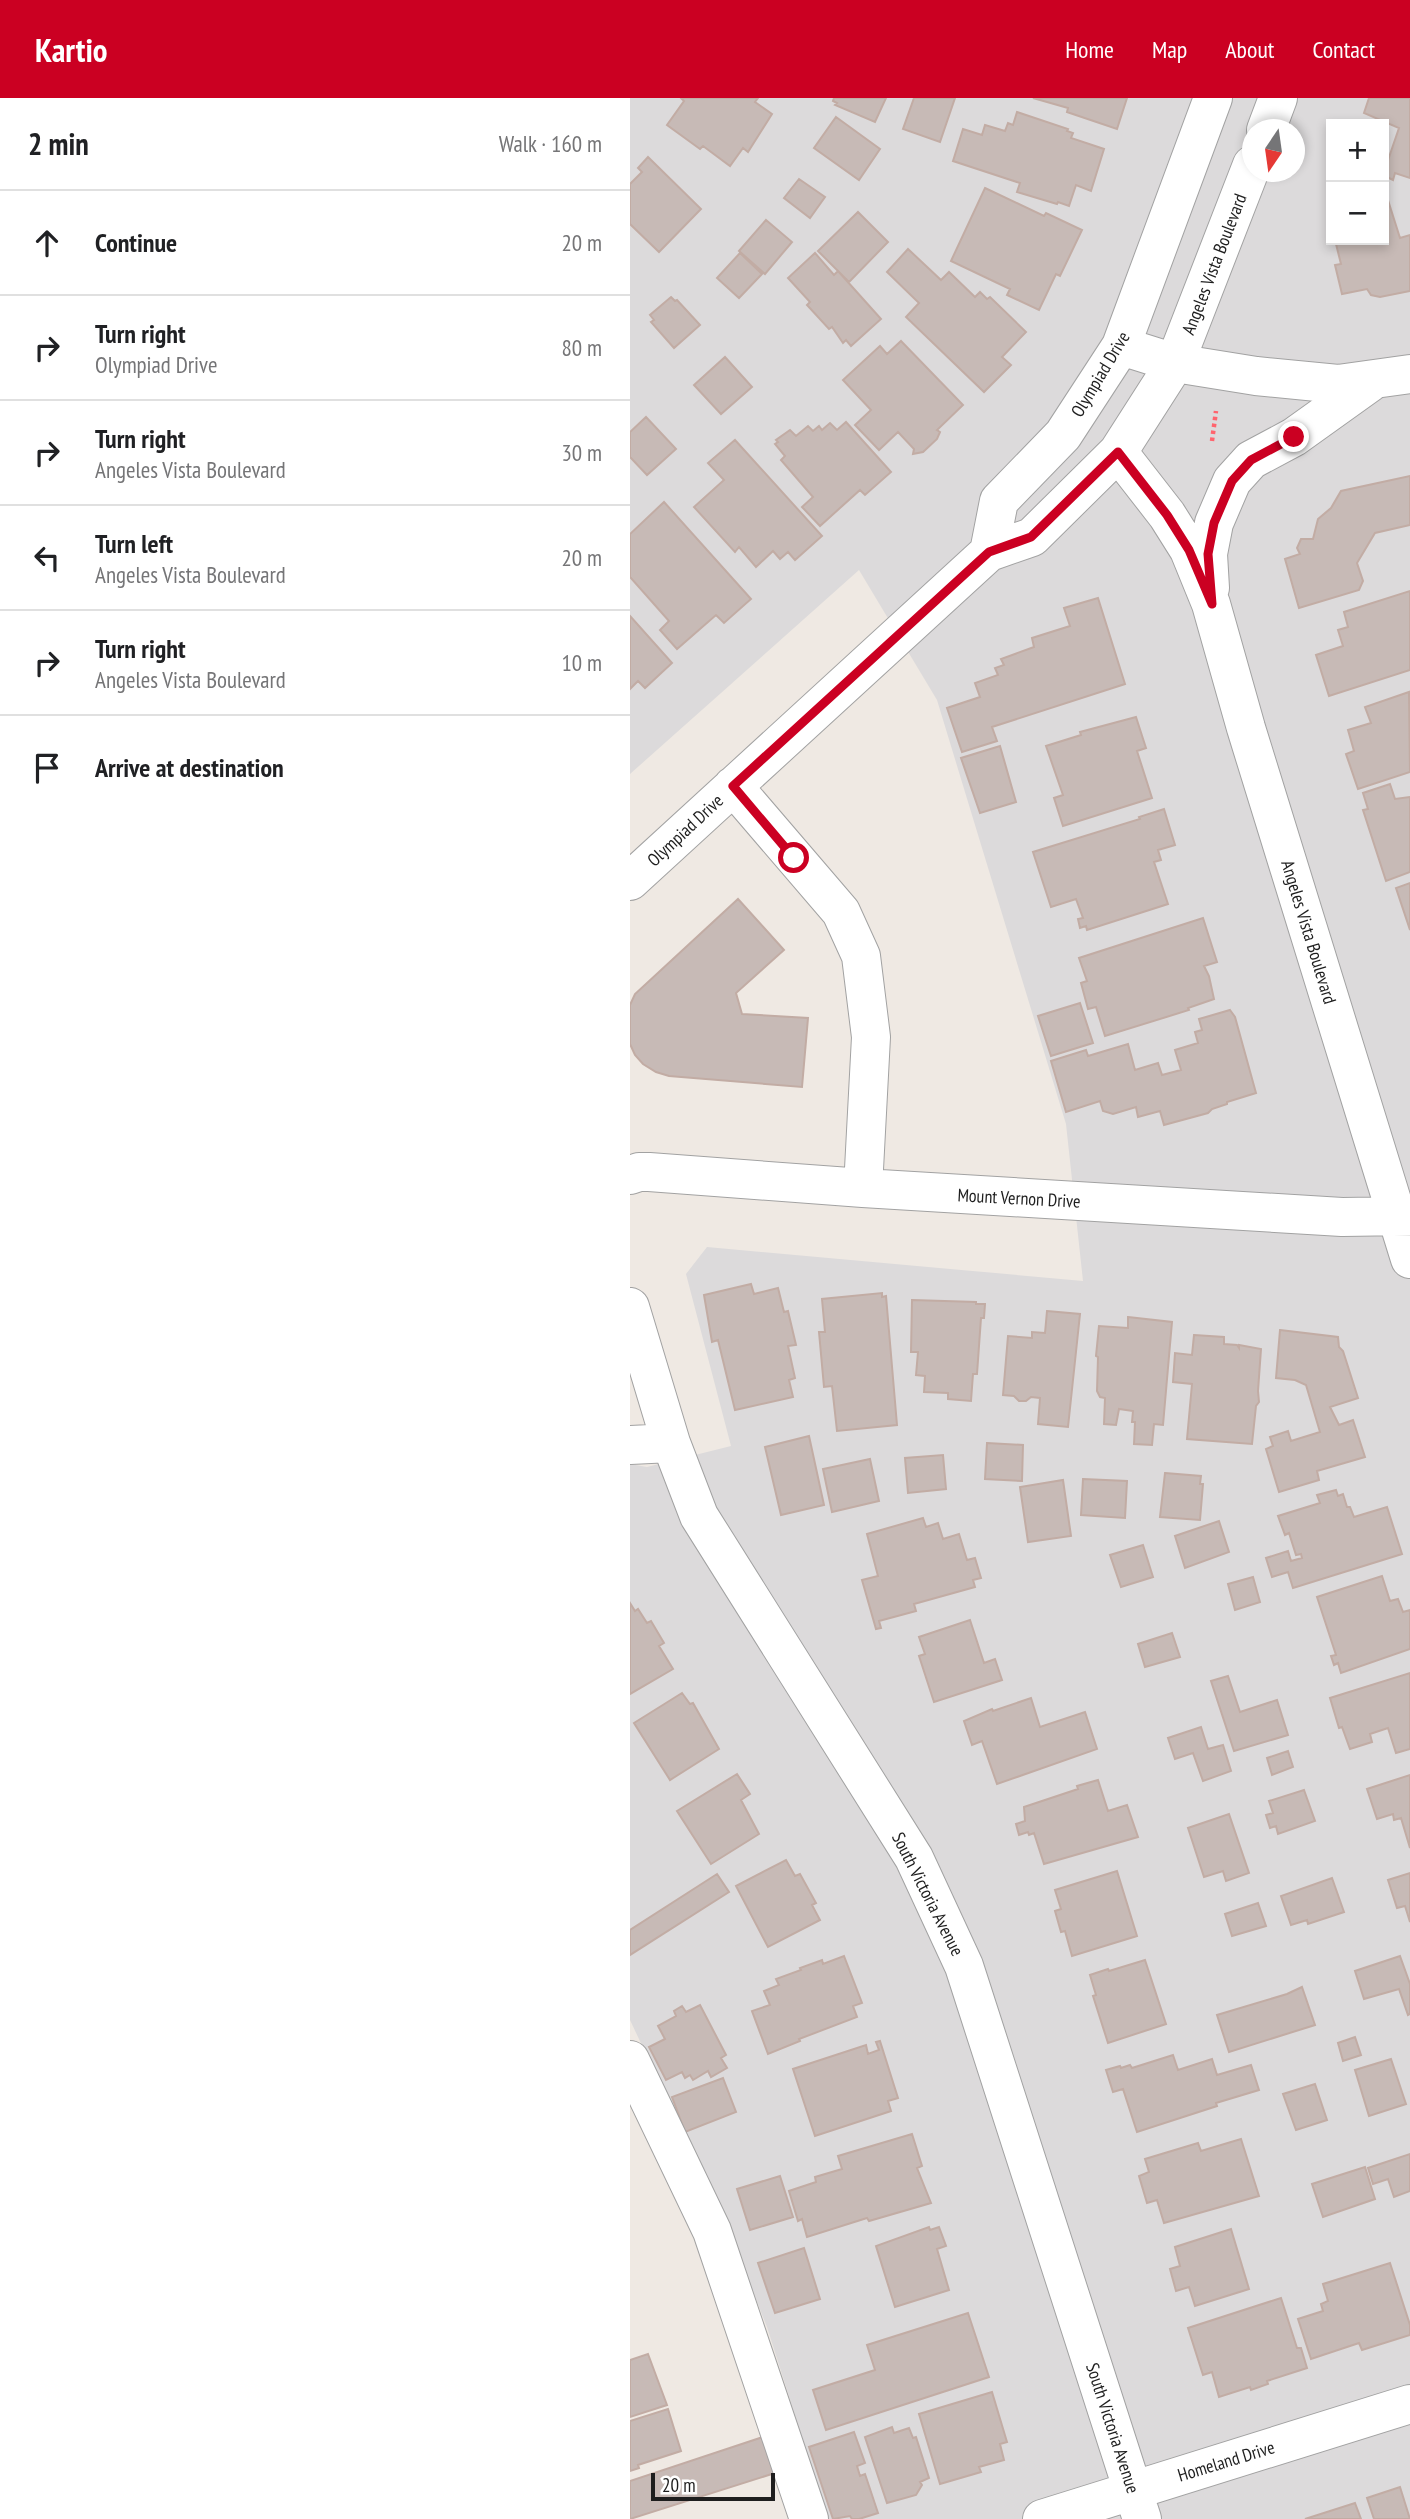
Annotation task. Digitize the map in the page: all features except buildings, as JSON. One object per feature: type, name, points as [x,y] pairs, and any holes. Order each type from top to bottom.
[{"type":"street","name":"Olympiad Drive","points":[[989,552],[999,501],[1063,435],[1121,346],[1213,98]]},
{"type":"street","points":[[1270,119],[1278,98]]},
{"type":"street","name":"Angeles Vista Boulevard","points":[[1175,363],[1245,182]]},
{"type":"street","points":[[1121,346],[1175,363],[1256,376],[1338,384],[1393,377]]},
{"type":"street","name":"Olympiad Drive","points":[[630,881],[989,552],[1031,537],[1118,452],[1175,363]]},
{"type":"street","name":"Angeles Vista Boulevard","points":[[1212,604],[1208,554],[1214,523],[1232,481],[1251,460],[1393,377]]},
{"type":"street","name":"Angeles Vista Boulevard","points":[[1118,452],[1167,515],[1189,550],[1212,604],[1246,728],[1403,1216],[1410,1259]]},
{"type":"street","points":[[733,786],[841,912],[861,956],[872,1037],[863,1188]]},
{"type":"street","name":"Mount Vernon Drive","points":[[630,1175],[649,1172],[863,1188],[1328,1216],[1403,1216]]},
{"type":"street","name":"South Victoria Avenue","points":[[630,1307],[671,1443],[699,1516],[914,1858],[964,1966],[1138,2505]]},
{"type":"street","points":[[630,1445],[671,1443]]},
{"type":"street","points":[[630,2060],[712,2231],[809,2519]]},
{"type":"street","name":"Homeland Drive","points":[[1042,2519],[1138,2505],[1410,2404]]},
{"type":"shaded area","points":[[630,98],[1410,98],[1410,2519],[828,2519],[767,2327],[722,2215],[630,2020],[630,1464],[647,1467],[731,1446],[686,1274],[707,1247],[1083,1281],[1066,1124],[937,700],[859,570],[630,774]]},
{"type":"route","points":[[794,858],[733,786],[989,552],[1031,537],[1118,452],[1167,515],[1189,550],[1212,604],[1208,554],[1214,523],[1232,481],[1251,460],[1294,437]]}]
